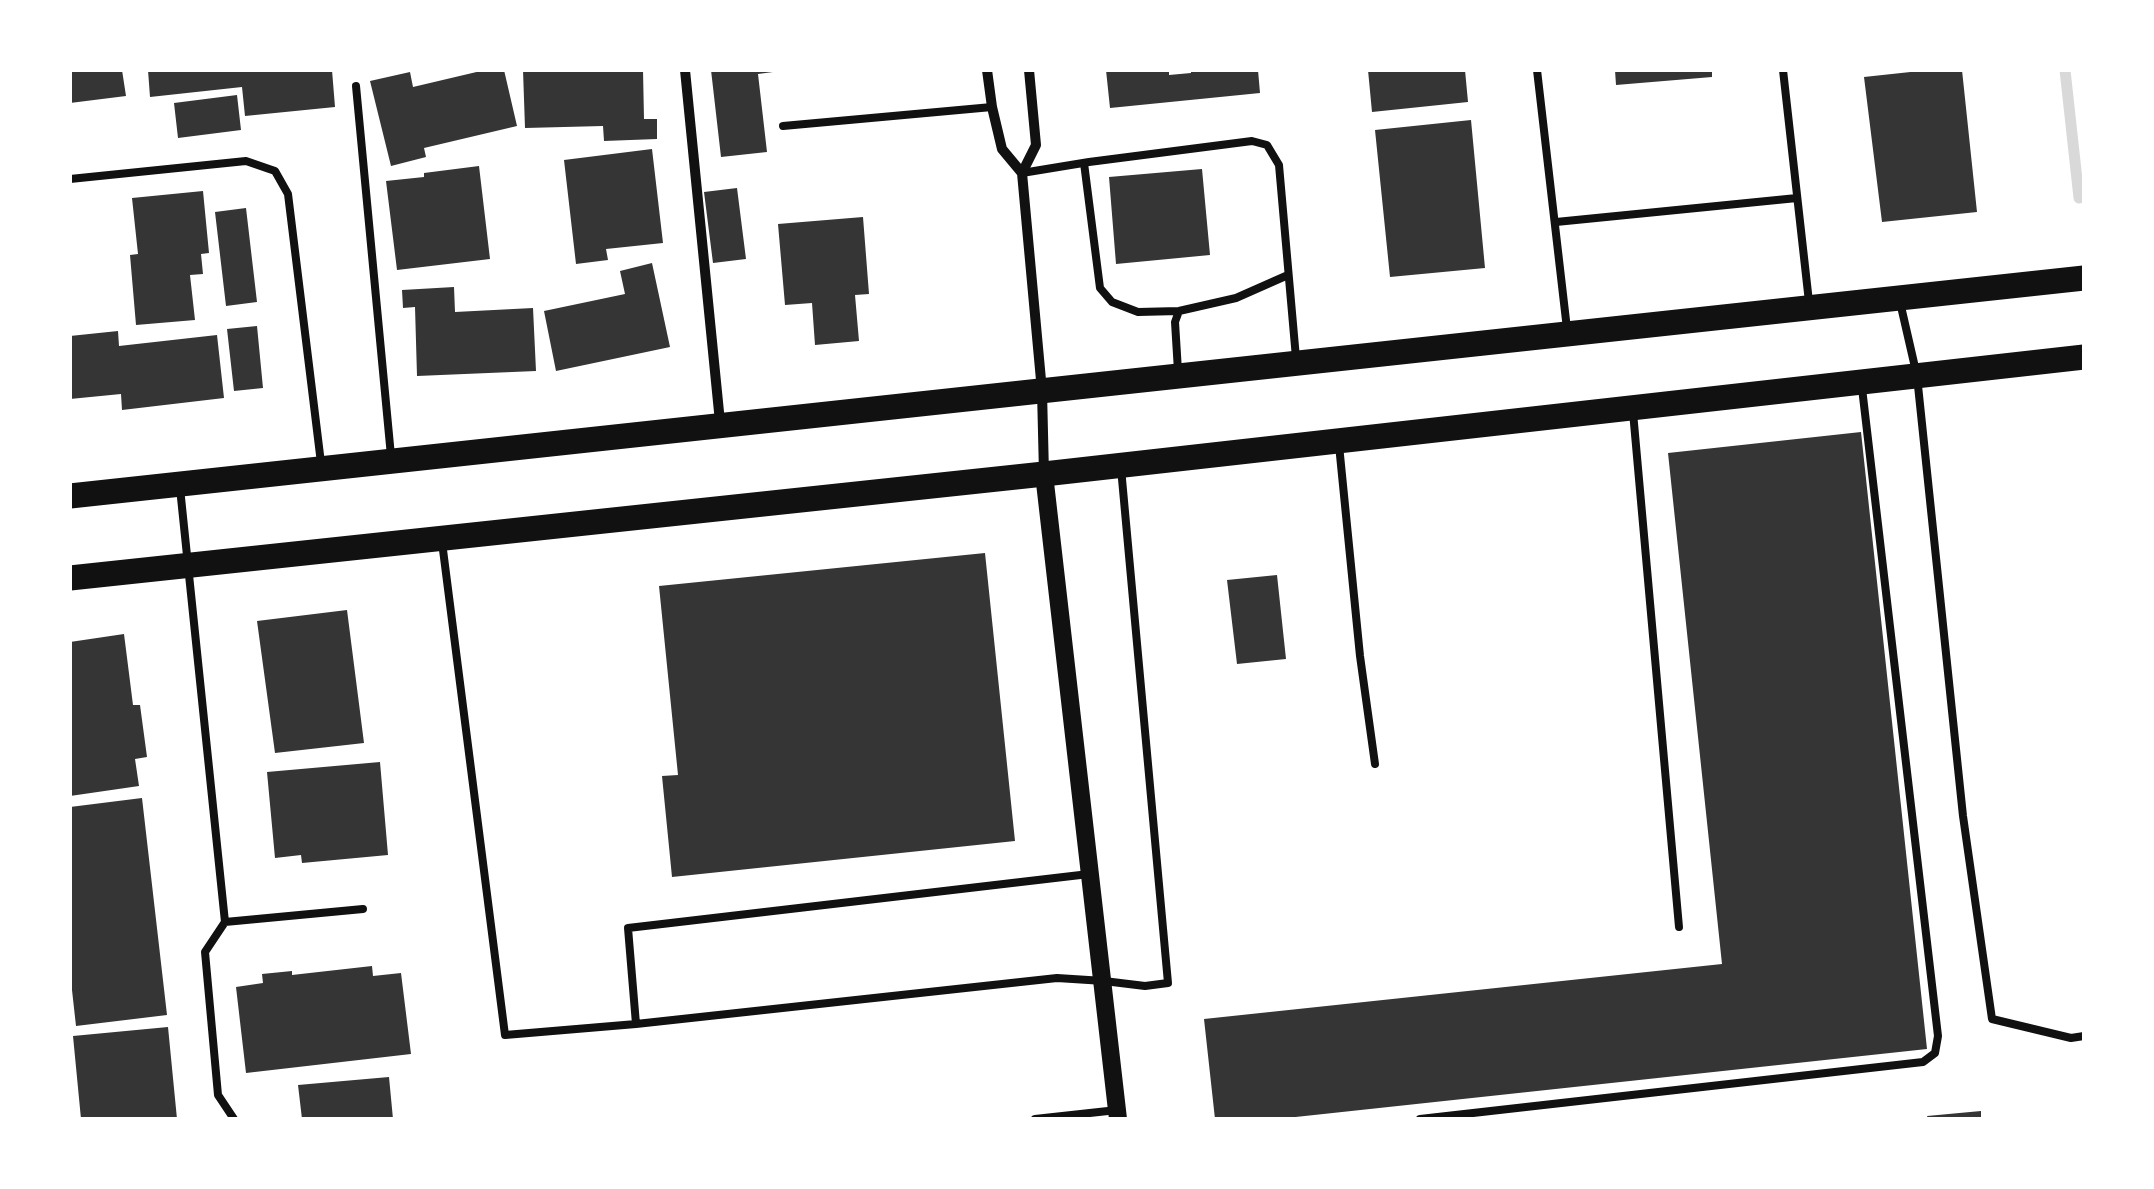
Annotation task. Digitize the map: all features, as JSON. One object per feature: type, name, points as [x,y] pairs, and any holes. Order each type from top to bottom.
[{"type":"main road","points":[[70,496],[2084,278]]},
{"type":"main road","points":[[70,578],[2084,357]]},
{"type":"street","points":[[685,70],[720,424]]},
{"type":"street","points":[[987,70],[1002,150],[1022,173]]},
{"type":"street","points":[[1029,70],[1036,145],[1022,173],[1042,391],[1044,474],[1117,1114]]},
{"type":"lane","points":[[1537,70],[1567,334]]},
{"type":"lane","points":[[1782,70],[1810,307]]},
{"type":"lane","points":[[356,86],[392,460]]},
{"type":"lane","points":[[783,126],[992,108]]},
{"type":"lane","points":[[1022,173],[1252,140],[1268,145],[1279,165],[1296,363]]},
{"type":"lane","points":[[70,179],[246,161],[275,170],[288,194],[322,468]]},
{"type":"lane","points":[[1084,163],[1100,288],[1112,302],[1138,312],[1179,312],[1236,298],[1288,276]]},
{"type":"lane","points":[[1556,222],[1797,198]]},
{"type":"lane","points":[[1899,298],[1917,376],[1964,816],[1992,1019],[2072,1038],[2084,1036]]},
{"type":"lane","points":[[1178,376],[1175,322],[1179,312]]},
{"type":"lane","points":[[1420,1119],[1922,1062],[1935,1053],[1938,1036],[1861,382]]},
{"type":"lane","points":[[1633,408],[1679,927]]},
{"type":"lane","points":[[1338,440],[1375,764]]},
{"type":"lane","points":[[442,538],[505,1035],[1057,978],[1145,986],[1168,984],[1121,465]]},
{"type":"lane","points":[[180,484],[225,922],[205,952],[218,1095],[234,1119]]},
{"type":"lane","points":[[636,1024],[628,928],[1090,874]]},
{"type":"lane","points":[[225,922],[362,909]]},
{"type":"lane","points":[[1035,1119],[1117,1114]]},
{"type":"building","points":[[70,70],[122,70],[126,96],[70,103]]},
{"type":"building","points":[[148,70],[332,70],[335,107],[245,116],[242,87],[150,97]]},
{"type":"building","points":[[485,70],[504,70],[517,126],[424,148],[426,157],[391,166],[370,81],[410,72],[413,87]]},
{"type":"building","points":[[523,70],[643,70],[644,119],[657,119],[657,139],[604,141],[603,126],[525,128]]},
{"type":"building","points":[[711,70],[773,70],[758,74],[767,152],[721,157]]},
{"type":"building","points":[[1106,70],[1169,70],[1169,75],[1191,70],[1258,70],[1260,93],[1110,108]]},
{"type":"building","points":[[1368,70],[1465,70],[1468,102],[1372,112]]},
{"type":"building","points":[[1615,70],[1712,70],[1712,77],[1616,85]]},
{"type":"building","points":[[1962,70],[1977,212],[1882,222],[1864,77]]},
{"type":"building","points":[[237,95],[241,130],[178,138],[174,103]]},
{"type":"building","points":[[1471,120],[1485,268],[1390,277],[1375,130]]},
{"type":"building","points":[[652,149],[663,243],[606,249],[608,260],[576,264],[564,160]]},
{"type":"building","points":[[479,166],[490,259],[397,270],[386,181]]},
{"type":"building","points":[[1202,169],[1210,255],[1116,264],[1109,177]]},
{"type":"building","points":[[737,188],[746,259],[713,263],[704,192]]},
{"type":"building","points":[[203,191],[209,253],[201,254],[203,274],[190,275],[195,320],[136,325],[130,255],[138,254],[132,198]]},
{"type":"building","points":[[246,208],[257,302],[226,306],[215,212]]},
{"type":"building","points":[[863,217],[869,294],[855,295],[859,341],[815,345],[812,303],[785,305],[778,224]]},
{"type":"building","points":[[652,263],[670,347],[556,371],[544,311],[625,294],[620,271]]},
{"type":"building","points":[[454,287],[455,312],[533,308],[536,371],[417,376],[415,307],[403,308],[402,290]]},
{"type":"building","points":[[257,326],[263,388],[234,391],[227,329]]},
{"type":"building","points":[[118,331],[119,346],[217,335],[224,398],[122,410],[121,394],[70,399],[70,336]]},
{"type":"building","points":[[1861,432],[1927,1049],[1277,1119],[1215,1119],[1204,1019],[1722,964],[1668,453]]},
{"type":"building","points":[[985,553],[1015,841],[672,877],[662,776],[678,775],[659,586]]},
{"type":"building","points":[[1277,575],[1286,659],[1237,664],[1227,580]]},
{"type":"building","points":[[347,610],[364,743],[275,753],[257,621]]},
{"type":"building","points":[[124,634],[133,705],[140,705],[147,757],[135,759],[139,786],[70,796],[70,642]]},
{"type":"building","points":[[380,762],[388,855],[302,863],[301,855],[275,858],[267,772]]},
{"type":"building","points":[[142,798],[167,1015],[76,1026],[70,972],[70,807]]},
{"type":"building","points":[[372,966],[373,976],[401,973],[411,1054],[246,1073],[236,987],[263,983],[262,974],[292,971],[292,975]]},
{"type":"building","points":[[168,1027],[177,1119],[81,1119],[73,1036]]},
{"type":"building","points":[[389,1077],[393,1119],[302,1119],[298,1085]]},
{"type":"building","points":[[1981,1111],[1981,1119],[1927,1116]]},
{"type":"waterway","points":[[2065,70],[2079,198]]}]
